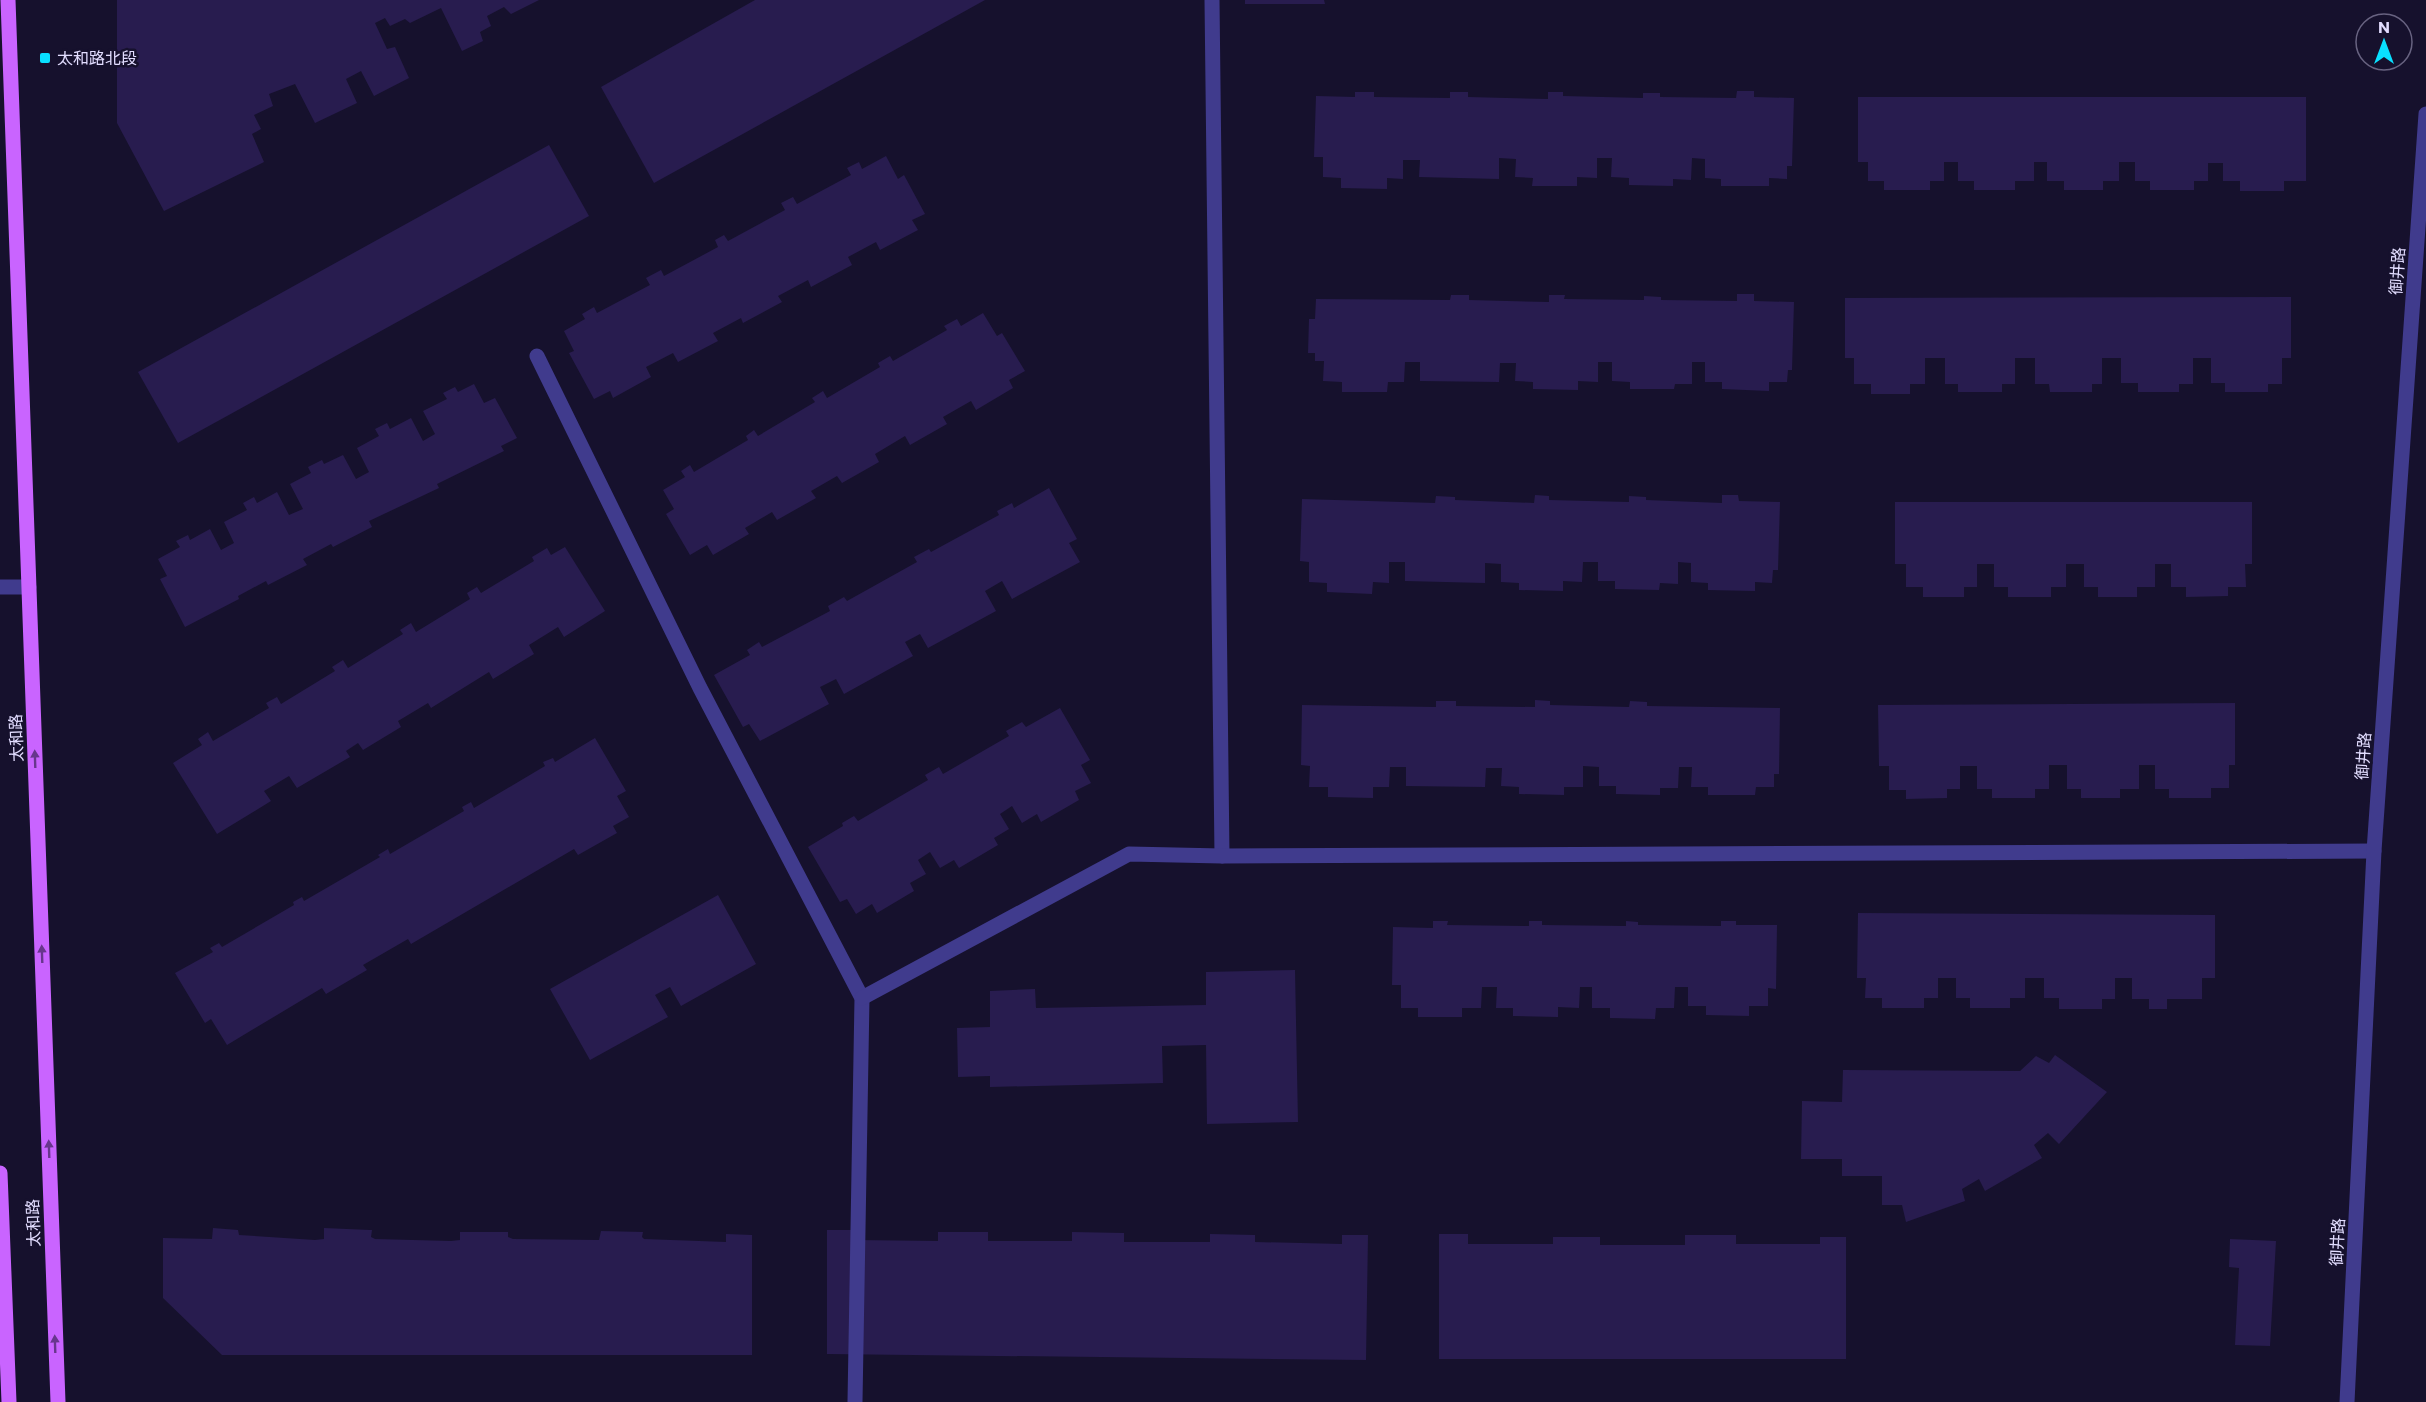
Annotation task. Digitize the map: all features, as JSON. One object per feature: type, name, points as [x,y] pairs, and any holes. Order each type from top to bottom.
[{"type":"main road","name":"太和路","points":[[8,0],[58,1402]]},
{"type":"main road","name":"太和路","points":[[0,1173],[9,1402]]},
{"type":"street","points":[[1212,0],[1222,856]]},
{"type":"street","name":"御井路","points":[[2347,1402],[2374,851],[2426,114]]},
{"type":"street","points":[[537,356],[700,688],[862,998],[855,1402]]},
{"type":"street","points":[[0,586],[29,586]]},
{"type":"street","points":[[862,998],[1129,854],[1222,856],[2374,851]]},
{"type":"building","points":[[117,0],[539,0],[511,14],[504,7],[487,16],[491,26],[480,32],[483,41],[462,51],[441,8],[410,23],[405,19],[390,26],[385,18],[375,23],[387,49],[395,47],[409,78],[374,96],[361,71],[346,79],[357,103],[315,123],[295,84],[269,94],[273,106],[254,115],[261,129],[252,134],[264,162],[164,211],[117,123]]},
{"type":"building","points":[[755,0],[985,0],[654,183],[601,87]]},
{"type":"building","points":[[1245,0],[1324,0],[1325,4],[1245,4]]},
{"type":"building","points":[[1737,91],[1754,91],[1754,97],[1794,98],[1792,166],[1787,166],[1787,179],[1769,178],[1769,186],[1721,186],[1721,179],[1705,178],[1705,159],[1692,158],[1691,180],[1673,179],[1673,186],[1629,185],[1629,178],[1611,177],[1612,158],[1597,158],[1597,178],[1577,177],[1577,186],[1532,186],[1533,178],[1515,177],[1516,159],[1499,158],[1499,179],[1419,177],[1420,160],[1403,160],[1403,179],[1387,178],[1387,189],[1341,188],[1341,178],[1323,177],[1323,157],[1314,157],[1316,96],[1355,97],[1355,92],[1374,92],[1374,97],[1450,98],[1450,92],[1468,92],[1468,97],[1548,99],[1548,92],[1563,92],[1563,96],[1643,98],[1643,93],[1660,93],[1660,97],[1736,98]]},
{"type":"building","points":[[1858,97],[2306,97],[2306,181],[2284,181],[2284,191],[2240,191],[2240,181],[2223,181],[2223,163],[2208,163],[2208,181],[2194,181],[2194,190],[2150,190],[2150,181],[2135,181],[2135,162],[2119,162],[2119,181],[2103,181],[2103,190],[2064,190],[2064,181],[2047,181],[2047,162],[2034,162],[2034,181],[2015,181],[2015,190],[1974,190],[1974,181],[1958,181],[1958,162],[1944,162],[1944,181],[1930,181],[1930,190],[1884,190],[1884,181],[1868,181],[1868,162],[1858,162]]},
{"type":"building","points":[[549,145],[589,216],[178,443],[138,372]]},
{"type":"building","points":[[886,156],[898,179],[904,175],[925,214],[912,220],[918,230],[880,250],[876,242],[848,257],[852,265],[811,287],[808,280],[778,296],[782,302],[743,323],[741,318],[713,333],[718,341],[678,362],[673,353],[646,367],[651,377],[613,398],[610,391],[594,399],[569,353],[574,351],[564,331],[585,319],[582,314],[594,307],[597,313],[650,285],[646,278],[661,270],[664,276],[718,247],[715,240],[724,235],[728,241],[785,210],[781,203],[793,197],[797,204],[851,175],[847,168],[859,162],[862,169]]},
{"type":"building","points":[[1737,294],[1754,294],[1754,301],[1794,302],[1792,370],[1788,370],[1787,382],[1769,382],[1769,391],[1722,389],[1722,382],[1705,382],[1705,362],[1692,362],[1692,384],[1675,384],[1674,389],[1630,389],[1630,382],[1612,381],[1612,362],[1598,362],[1598,382],[1578,381],[1578,390],[1533,389],[1533,382],[1515,381],[1516,363],[1500,363],[1499,382],[1420,381],[1420,362],[1405,362],[1404,382],[1388,382],[1387,392],[1342,392],[1342,382],[1323,381],[1324,361],[1315,361],[1315,353],[1308,353],[1309,319],[1315,319],[1316,299],[1450,300],[1451,295],[1469,295],[1469,300],[1549,302],[1549,295],[1565,295],[1564,299],[1644,300],[1644,296],[1661,297],[1661,300],[1737,301]]},
{"type":"building","points":[[2291,297],[2291,358],[2282,358],[2282,384],[2268,384],[2268,392],[2225,392],[2225,383],[2211,383],[2211,358],[2193,358],[2193,384],[2179,384],[2179,392],[2138,392],[2138,383],[2121,383],[2121,358],[2102,358],[2102,384],[2092,384],[2092,392],[2050,392],[2049,384],[2035,384],[2035,358],[2015,358],[2015,384],[2002,384],[2002,392],[1958,392],[1958,384],[1945,384],[1945,358],[1925,358],[1925,384],[1910,384],[1910,394],[1871,394],[1871,384],[1854,384],[1854,358],[1845,358],[1845,298]]},
{"type":"building","points":[[983,313],[997,336],[1002,333],[1025,371],[1009,380],[1013,388],[976,410],[971,401],[943,417],[947,424],[910,445],[905,436],[875,454],[879,462],[842,483],[837,476],[811,491],[816,498],[777,520],[772,512],[745,528],[749,534],[713,555],[707,545],[690,555],[666,514],[674,509],[663,490],[685,477],[681,471],[690,465],[694,472],[748,440],[746,436],[754,430],[758,436],[815,402],[812,398],[823,391],[827,398],[880,367],[878,363],[890,356],[893,361],[947,330],[944,326],[957,319],[961,326]]},
{"type":"building","points":[[474,384],[484,403],[495,398],[517,438],[501,446],[504,451],[437,484],[439,488],[369,521],[372,527],[333,547],[331,544],[303,559],[307,565],[268,585],[266,581],[238,596],[239,599],[185,627],[160,579],[167,576],[158,559],[180,547],[176,541],[188,535],[190,540],[210,529],[221,550],[234,543],[224,522],[247,510],[243,503],[254,497],[257,503],[277,492],[289,515],[303,509],[290,484],[311,473],[308,467],[322,460],[324,464],[343,455],[356,479],[369,472],[357,448],[379,436],[375,429],[387,423],[390,429],[411,418],[423,441],[435,434],[423,411],[447,399],[443,393],[455,387],[458,392]]},
{"type":"building","points":[[1049,488],[1077,539],[1069,543],[1080,562],[1012,599],[1002,581],[985,591],[996,611],[928,648],[920,634],[905,642],[913,656],[844,694],[836,679],[820,687],[829,704],[760,741],[749,724],[743,727],[714,675],[750,655],[747,650],[759,642],[762,647],[830,611],[828,606],[844,597],[847,601],[917,562],[914,557],[929,549],[931,552],[999,515],[997,511],[1012,503],[1014,508]]},
{"type":"building","points":[[1535,495],[1549,496],[1549,500],[1629,502],[1629,496],[1646,497],[1646,500],[1722,503],[1722,495],[1738,495],[1739,501],[1780,502],[1778,570],[1773,570],[1772,583],[1755,582],[1755,591],[1708,590],[1708,583],[1691,582],[1691,563],[1678,562],[1678,584],[1660,583],[1659,590],[1615,589],[1615,581],[1598,581],[1598,562],[1583,562],[1582,582],[1563,581],[1563,591],[1519,590],[1519,583],[1501,582],[1501,564],[1485,563],[1485,583],[1405,581],[1405,562],[1389,562],[1389,583],[1373,582],[1372,594],[1327,592],[1327,583],[1309,582],[1309,562],[1300,561],[1302,499],[1435,503],[1436,496],[1455,497],[1455,500],[1534,503]]},
{"type":"building","points":[[1895,502],[2252,502],[2252,564],[2245,564],[2246,587],[2228,587],[2228,596],[2186,597],[2186,587],[2171,587],[2171,564],[2155,564],[2155,587],[2137,587],[2137,597],[2098,597],[2098,587],[2084,587],[2084,564],[2066,564],[2066,587],[2051,587],[2051,597],[2008,597],[2008,587],[1994,587],[1994,564],[1977,564],[1977,587],[1964,587],[1964,597],[1923,597],[1923,587],[1906,587],[1906,564],[1895,564]]},
{"type":"building","points":[[565,547],[605,611],[564,637],[558,627],[529,645],[534,654],[493,679],[489,672],[431,708],[428,703],[398,721],[401,727],[363,750],[358,743],[346,751],[350,757],[297,788],[289,776],[264,791],[271,801],[217,834],[173,763],[202,745],[198,739],[208,732],[213,741],[269,708],[266,703],[277,697],[281,704],[335,671],[332,667],[343,660],[348,668],[403,634],[400,630],[411,623],[416,632],[470,599],[467,593],[477,587],[481,593],[534,561],[532,557],[547,548],[551,555]]},
{"type":"building","points":[[1535,700],[1550,701],[1550,705],[1629,707],[1630,701],[1647,702],[1647,706],[1780,708],[1779,774],[1774,774],[1774,787],[1756,787],[1755,795],[1708,795],[1708,787],[1691,787],[1692,767],[1679,767],[1678,788],[1660,788],[1660,795],[1616,794],[1616,786],[1599,786],[1599,767],[1583,766],[1583,787],[1564,787],[1564,795],[1519,794],[1519,787],[1501,786],[1502,768],[1486,768],[1485,787],[1406,786],[1406,767],[1390,767],[1389,787],[1373,787],[1373,798],[1328,797],[1328,787],[1309,787],[1310,766],[1301,765],[1302,705],[1436,707],[1436,701],[1456,701],[1456,706],[1535,707]]},
{"type":"building","points":[[2235,703],[2235,765],[2229,765],[2229,788],[2211,788],[2211,798],[2169,798],[2169,789],[2155,789],[2155,765],[2139,765],[2139,789],[2120,789],[2120,798],[2081,798],[2081,789],[2067,789],[2067,765],[2049,765],[2049,789],[2035,789],[2035,798],[1992,798],[1992,789],[1977,789],[1977,766],[1960,766],[1960,789],[1947,789],[1947,798],[1906,799],[1906,790],[1889,790],[1889,766],[1879,766],[1878,705]]},
{"type":"building","points":[[1060,708],[1090,760],[1081,765],[1091,783],[1075,791],[1079,800],[1041,822],[1037,814],[1022,823],[1012,806],[1000,814],[1009,829],[994,838],[998,845],[959,868],[954,860],[940,868],[930,852],[918,860],[926,874],[910,883],[914,891],[877,913],[872,904],[856,914],[847,899],[840,902],[808,847],[843,826],[842,823],[854,816],[858,821],[928,780],[925,775],[939,767],[943,774],[1009,736],[1006,731],[1022,722],[1026,727]]},
{"type":"building","points":[[595,738],[626,791],[617,796],[629,817],[613,826],[617,833],[578,855],[574,849],[411,944],[408,939],[363,965],[367,970],[326,994],[322,988],[227,1045],[211,1019],[205,1023],[175,973],[213,952],[210,948],[219,943],[222,947],[294,905],[293,902],[302,897],[304,901],[380,857],[378,855],[388,849],[390,854],[464,811],[462,807],[471,802],[474,808],[545,766],[543,762],[553,758],[555,762]]},
{"type":"building","points":[[718,895],[756,964],[681,1006],[670,987],[655,995],[668,1017],[590,1060],[550,989]]},
{"type":"building","points":[[1858,913],[2215,915],[2215,978],[2202,978],[2202,999],[2167,999],[2167,1009],[2149,1009],[2149,999],[2132,999],[2132,978],[2115,978],[2115,999],[2102,999],[2102,1009],[2059,1009],[2059,998],[2044,998],[2044,978],[2025,978],[2025,998],[2010,998],[2010,1008],[1970,1008],[1970,998],[1956,998],[1956,978],[1938,978],[1938,998],[1924,998],[1924,1008],[1882,1008],[1882,998],[1865,998],[1866,978],[1857,978]]},
{"type":"building","points":[[1433,921],[1448,921],[1447,925],[1529,926],[1529,921],[1542,921],[1542,925],[1626,926],[1626,921],[1638,922],[1638,925],[1721,926],[1721,921],[1736,921],[1736,925],[1777,925],[1776,989],[1768,988],[1768,1006],[1749,1006],[1749,1016],[1706,1015],[1706,1006],[1688,1006],[1688,987],[1675,987],[1674,1008],[1656,1008],[1655,1019],[1610,1018],[1610,1008],[1592,1008],[1592,987],[1580,987],[1579,1008],[1558,1007],[1558,1017],[1513,1016],[1513,1008],[1496,1008],[1497,987],[1482,987],[1481,1008],[1462,1008],[1462,1017],[1418,1017],[1418,1008],[1401,1008],[1401,985],[1392,985],[1393,927],[1433,928]]},
{"type":"building","points":[[1295,970],[1298,1122],[1207,1124],[1206,1045],[1162,1046],[1163,1083],[990,1087],[990,1076],[958,1077],[957,1028],[990,1027],[990,991],[1035,989],[1036,1008],[1206,1005],[1206,972]]},
{"type":"building","points":[[2055,1055],[2107,1092],[2059,1144],[2048,1133],[2034,1145],[2042,1158],[1985,1191],[1979,1179],[1962,1189],[1965,1201],[1906,1222],[1902,1205],[1882,1205],[1882,1176],[1842,1176],[1842,1159],[1801,1159],[1802,1101],[1842,1102],[1843,1070],[2020,1071],[2036,1056],[2049,1063]]},
{"type":"building","points":[[213,1228],[238,1230],[239,1235],[315,1240],[324,1239],[324,1228],[372,1230],[371,1237],[375,1239],[451,1241],[460,1240],[460,1232],[508,1232],[508,1237],[513,1239],[599,1240],[601,1231],[643,1232],[644,1239],[726,1242],[726,1234],[752,1235],[752,1355],[222,1355],[163,1298],[163,1238],[212,1239]]},
{"type":"building","points":[[827,1230],[855,1230],[854,1240],[938,1241],[938,1232],[988,1232],[988,1241],[1072,1241],[1072,1232],[1124,1233],[1124,1242],[1210,1242],[1210,1234],[1255,1235],[1255,1242],[1342,1244],[1342,1235],[1368,1235],[1366,1360],[827,1354]]},
{"type":"building","points":[[1439,1234],[1468,1234],[1468,1244],[1553,1244],[1553,1237],[1600,1237],[1600,1245],[1685,1245],[1685,1235],[1736,1235],[1736,1244],[1820,1244],[1820,1237],[1846,1237],[1846,1359],[1439,1359]]},
{"type":"building","points":[[2230,1239],[2276,1241],[2270,1346],[2235,1345],[2239,1268],[2229,1267]]},
{"type":"place","name":"太和路北段","points":[[45,58]]}]
